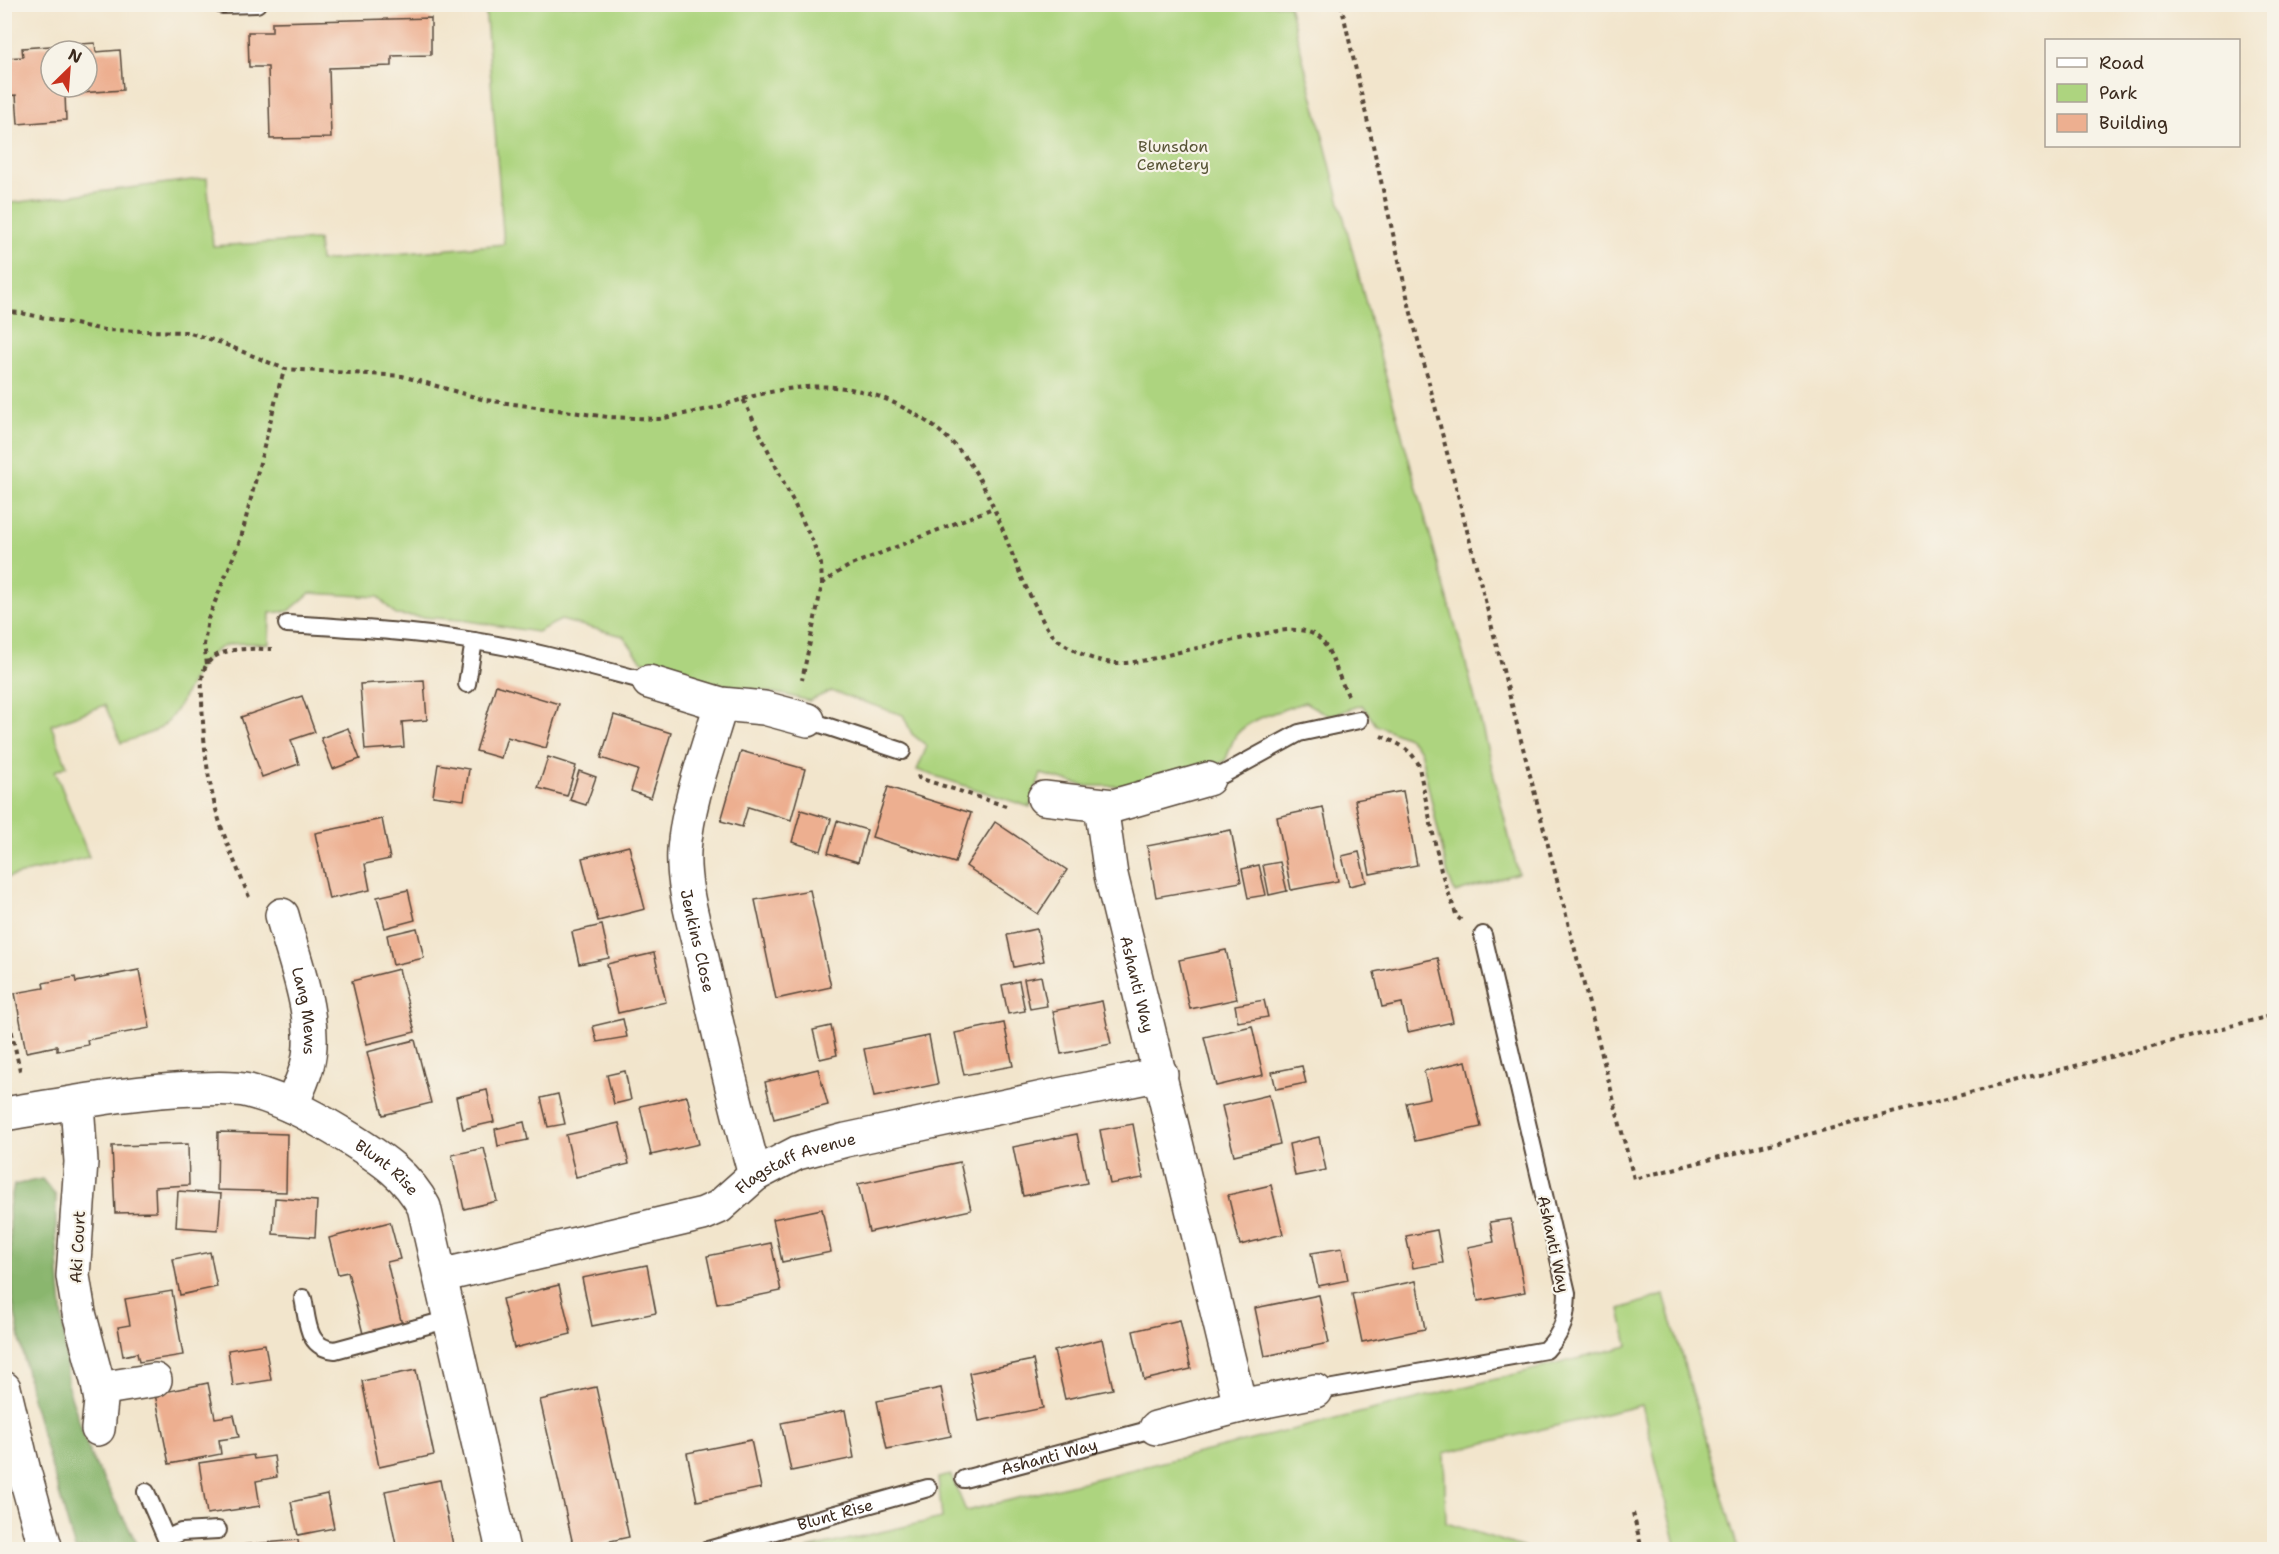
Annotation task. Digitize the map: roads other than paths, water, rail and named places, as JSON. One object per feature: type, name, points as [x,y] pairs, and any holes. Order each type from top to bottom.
[{"type":"street","points":[[649,682],[721,704],[764,708],[800,718]]},
{"type":"street","name":"Jenkins Close","points":[[721,704],[694,795],[687,830],[684,867],[722,1053],[755,1175]]},
{"type":"street","points":[[1044,798],[1101,806],[1125,804],[1208,779]]},
{"type":"street","name":"Ashanti Way","points":[[1101,806],[1111,875],[1240,1406]]},
{"type":"street","name":"Lang Mews","points":[[282,915],[310,1031],[307,1064],[291,1106]]},
{"type":"street","name":"Flagstaff Avenue","points":[[440,1276],[703,1214],[719,1207],[755,1175],[797,1153],[846,1140],[1161,1074]]},
{"type":"street","name":"Blunt Rise","points":[[16,1112],[164,1090],[247,1091],[291,1106],[364,1147],[389,1164],[410,1184],[424,1207],[503,1550]]},
{"type":"street","name":"Aki Court","points":[[77,1103],[81,1162],[73,1276],[79,1313],[99,1389],[101,1401],[99,1429]]},
{"type":"street","points":[[99,1389],[155,1380]]},
{"type":"street","points":[[4,1388],[46,1550]]},
{"type":"street","name":"Ashanti Way","points":[[1156,1428],[1240,1406],[1316,1391]]},
{"type":"lane","points":[[222,5],[257,4]]},
{"type":"lane","points":[[287,624],[420,633],[474,640],[536,653],[649,682]]},
{"type":"lane","points":[[466,684],[474,640]]},
{"type":"lane","points":[[800,718],[902,751]]},
{"type":"lane","points":[[1208,779],[1224,774],[1299,733],[1362,719]]},
{"type":"lane","name":"Ashanti Way","points":[[1316,1391],[1546,1350],[1559,1336],[1566,1316],[1567,1293],[1483,935]]},
{"type":"lane","points":[[303,1298],[312,1338],[317,1345],[326,1350],[335,1350],[450,1319]]},
{"type":"lane","name":"Ashanti Way","points":[[964,1479],[1156,1428]]},
{"type":"lane","name":"Blunt Rise","points":[[708,1550],[928,1488]]},
{"type":"lane","points":[[146,1492],[169,1544],[180,1532],[218,1530]]},
{"type":"park label","name":"Blunsdon Cemetery","points":[[1173,155]]}]
